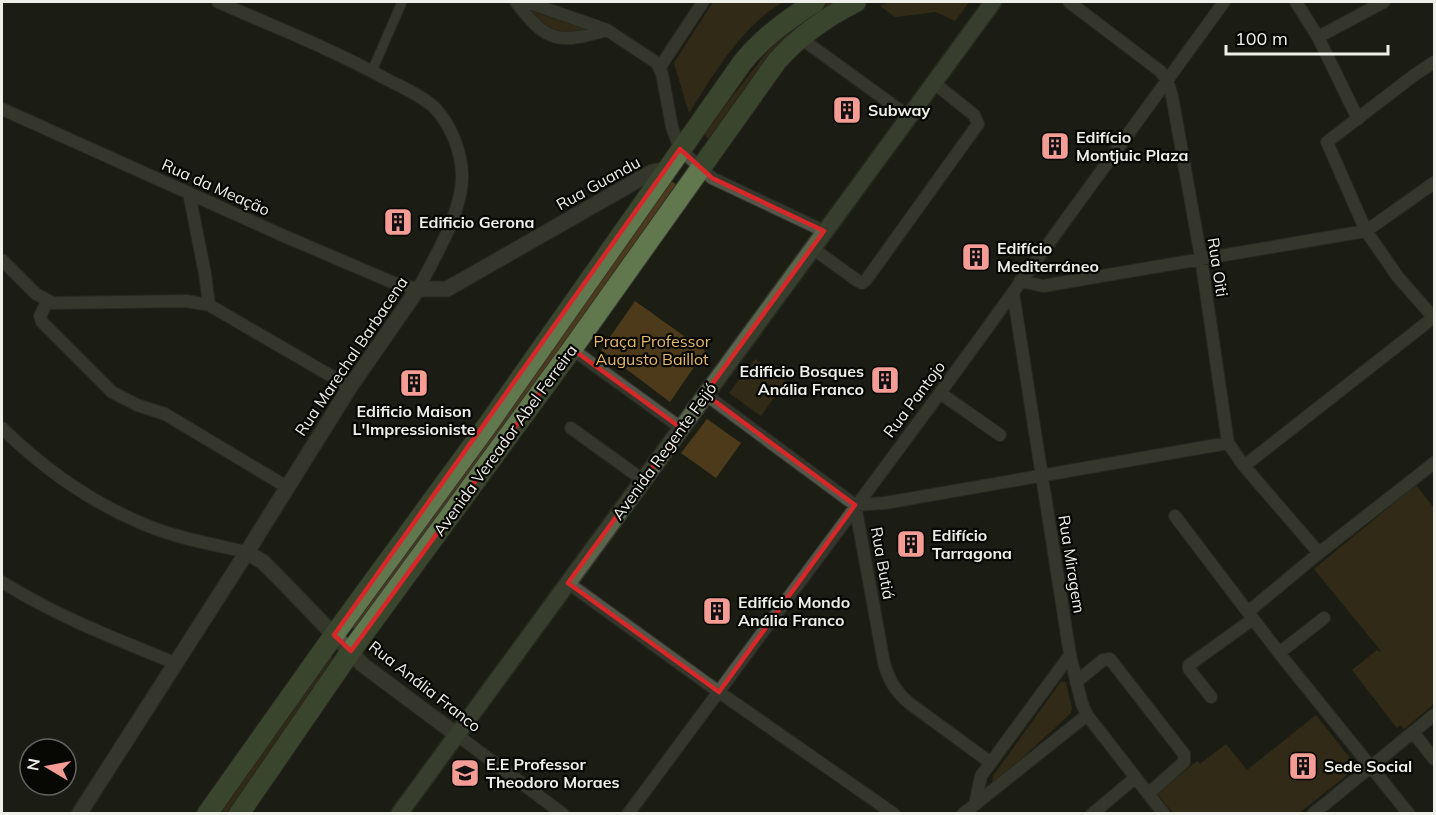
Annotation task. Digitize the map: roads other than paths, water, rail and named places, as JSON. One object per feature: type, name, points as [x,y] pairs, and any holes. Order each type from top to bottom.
[{"type":"main road","name":"Avenida Vereador Abel Ferreira","points":[[207,813],[489,423],[680,149],[754,49],[778,26],[814,2]]},
{"type":"main road","name":"Avenida Vereador Abel Ferreira","points":[[239,813],[351,651],[572,349],[777,61],[800,37],[831,15],[856,2]]},
{"type":"main road","name":"Avenida Regente Feijó","points":[[399,813],[993,2]]},
{"type":"street","name":"Rua Marechal Barbacena","points":[[79,813],[350,387],[418,289],[456,209],[462,176],[460,161],[448,124],[433,107],[414,93],[372,71],[218,2]]},
{"type":"street","points":[[372,71],[402,2]]},
{"type":"street","points":[[516,2],[534,25],[554,36],[574,37],[607,30]]},
{"type":"street","points":[[527,2],[607,30],[645,54],[660,67],[672,127],[680,149],[712,178],[824,231]]},
{"type":"street","points":[[660,67],[703,2]]},
{"type":"street","points":[[1069,2],[1155,67],[1167,80]]},
{"type":"street","name":"Rua Pantojo","points":[[628,813],[940,393],[1224,2]]},
{"type":"street","points":[[1296,2],[1318,37],[1358,119]]},
{"type":"street","points":[[1318,37],[1384,2]]},
{"type":"street","points":[[800,37],[908,117]]},
{"type":"street","points":[[1244,466],[1434,318],[1398,277],[1366,231],[1327,143],[1413,76],[1434,63]]},
{"type":"street","name":"Rua Oiti","points":[[1167,80],[1172,96],[1201,258],[1228,443],[1244,466],[1319,553]]},
{"type":"street","points":[[812,248],[862,283],[887,251],[978,124],[974,115],[933,82]]},
{"type":"street","name":"Rua da Meação","points":[[2,109],[284,236],[393,283],[418,289]]},
{"type":"street","name":"Rua Guandu","points":[[418,289],[447,289],[652,172],[667,169]]},
{"type":"street","points":[[1020,281],[1043,286],[1366,231],[1434,183]]},
{"type":"street","points":[[189,193],[209,305]]},
{"type":"street","points":[[2,260],[47,302],[62,304],[186,301],[209,305],[350,387]]},
{"type":"street","name":"Rua Miragem","points":[[1012,292],[1070,655],[1082,704],[1087,715],[1164,813]]},
{"type":"street","points":[[47,302],[40,316],[42,322],[101,384],[126,401],[165,414],[287,487]]},
{"type":"street","points":[[572,349],[681,428]]},
{"type":"street","points":[[940,393],[1000,435]]},
{"type":"street","points":[[705,394],[855,505],[885,503],[1228,443]]},
{"type":"street","points":[[2,428],[26,452],[65,481],[108,507],[143,524],[186,538],[247,552]]},
{"type":"street","points":[[571,428],[643,480]]},
{"type":"street","points":[[1211,697],[1189,669],[1189,665],[1251,615],[1319,553],[1434,463]]},
{"type":"street","name":"Rua Butiá","points":[[855,505],[889,681],[896,692],[909,703],[991,763]]},
{"type":"street","points":[[1175,516],[1279,653],[1409,813]]},
{"type":"street","name":"Rua Anália Franco","points":[[247,552],[263,562],[363,665],[563,813]]},
{"type":"street","points":[[2,582],[24,596],[91,629],[176,663]]},
{"type":"street","points":[[568,583],[719,692],[894,813]]},
{"type":"street","points":[[1279,653],[1324,618]]},
{"type":"street","points":[[975,804],[981,776],[1070,655]]},
{"type":"street","points":[[1076,682],[1103,660],[1110,658],[1184,754],[1184,762],[1148,794]]},
{"type":"street","points":[[963,813],[1087,715]]},
{"type":"street","points":[[1312,813],[1434,715]]},
{"type":"street","points":[[1413,732],[1434,759]]},
{"type":"street","points":[[1092,813],[1135,778]]},
{"type":"place","name":"Subway","points":[[847,110]]},
{"type":"place","name":"Edifício Montjuic Plaza","points":[[1055,146]]},
{"type":"place","name":"Edificio Gerona","points":[[398,222]]},
{"type":"place","name":"Edifício Mediterráneo","points":[[976,257]]},
{"type":"place","name":"Edificio Bosques Anália Franco","points":[[885,380]]},
{"type":"place","name":"Edificio Maison L'Impressioniste","points":[[414,383]]},
{"type":"place","name":"Edifício Tarragona","points":[[911,544]]},
{"type":"place","name":"Edifício Mondo Anália Franco","points":[[717,611]]},
{"type":"place","name":"Sede Social","points":[[1303,766]]},
{"type":"place","name":"E.E Professor Theodoro Moraes","points":[[465,773]]},
{"type":"park label","name":"Praça Professor Augusto Baillot","points":[[652,350]]}]
